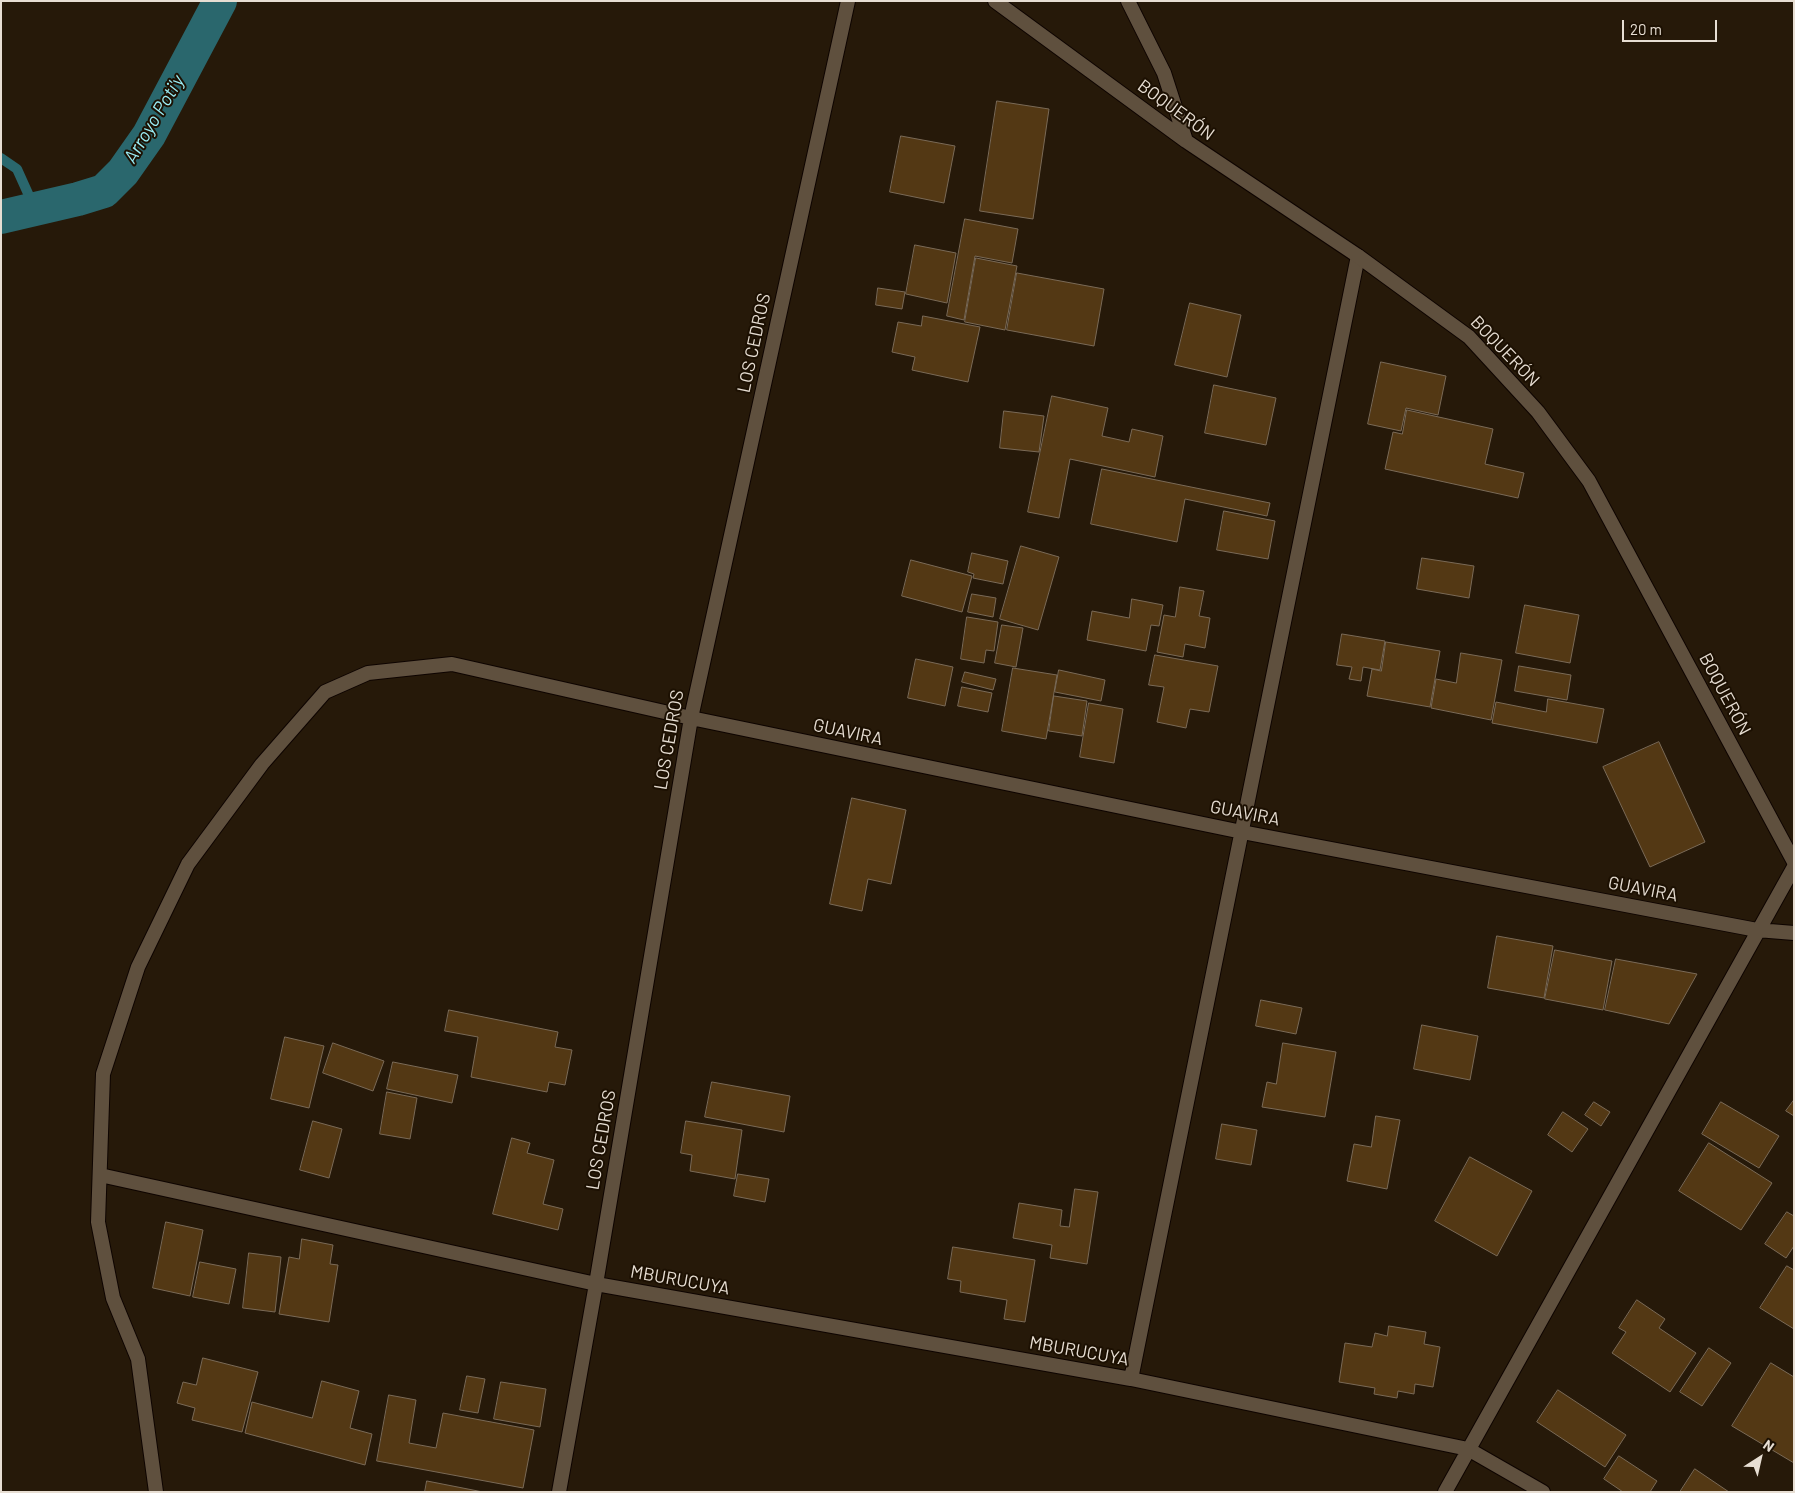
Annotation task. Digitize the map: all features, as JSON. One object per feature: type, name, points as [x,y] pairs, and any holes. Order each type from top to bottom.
[{"type":"street","name":"LOS CEDROS","points":[[559,1492],[596,1284],[691,718],[848,1]]},
{"type":"street","name":"BOQUERÓN","points":[[995,1],[1186,141],[1358,256],[1469,337],[1538,412],[1589,481],[1794,862]]},
{"type":"street","points":[[1128,1],[1164,73],[1186,141]]},
{"type":"street","points":[[1131,1379],[1358,256]]},
{"type":"street","name":"GUAVIRA","points":[[156,1492],[138,1359],[112,1298],[98,1222],[103,1074],[138,966],[188,864],[262,764],[324,692],[368,673],[452,664],[691,718],[1242,832],[1757,930],[1794,934]]},
{"type":"street","points":[[1445,1492],[1757,930],[1794,867]]},
{"type":"street","name":"MBURUCUYA","points":[[100,1175],[596,1284],[1131,1379],[1468,1449],[1543,1492]]},
{"type":"building","points":[[997,101],[1049,109],[1033,219],[980,211]]},
{"type":"building","points":[[901,136],[955,146],[944,203],[890,192]]},
{"type":"building","points":[[965,219],[1018,229],[1012,263],[975,256],[964,320],[947,316]]},
{"type":"building","points":[[915,245],[956,253],[947,303],[906,294]]},
{"type":"building","points":[[976,258],[1017,266],[1005,330],[965,322]]},
{"type":"building","points":[[1017,273],[1104,289],[1094,346],[1007,330]]},
{"type":"building","points":[[878,288],[905,292],[902,309],[876,305]]},
{"type":"building","points":[[1190,303],[1241,315],[1227,377],[1175,365]]},
{"type":"building","points":[[923,316],[980,327],[968,382],[912,370],[915,357],[892,352],[898,322],[921,326]]},
{"type":"building","points":[[1381,362],[1446,376],[1438,415],[1406,408],[1401,431],[1368,424]]},
{"type":"building","points":[[1214,385],[1276,398],[1266,445],[1205,433]]},
{"type":"building","points":[[1052,396],[1108,408],[1102,436],[1129,442],[1132,429],[1163,436],[1155,477],[1070,459],[1059,518],[1028,512]]},
{"type":"building","points":[[1407,410],[1493,429],[1485,464],[1524,473],[1518,498],[1385,469],[1393,432],[1402,434]]},
{"type":"building","points":[[1004,411],[1044,416],[1039,452],[1000,448]]},
{"type":"building","points":[[1102,469],[1270,503],[1267,516],[1185,499],[1177,542],[1091,524]]},
{"type":"building","points":[[1224,511],[1275,521],[1268,559],[1217,550]]},
{"type":"building","points":[[1021,546],[1059,557],[1038,630],[1000,619]]},
{"type":"building","points":[[972,553],[1008,561],[1003,584],[973,578],[974,574],[968,572]]},
{"type":"building","points":[[1422,558],[1474,566],[1469,598],[1417,589]]},
{"type":"building","points":[[911,560],[972,576],[962,612],[902,596]]},
{"type":"building","points":[[1180,587],[1204,591],[1199,616],[1210,618],[1205,648],[1185,644],[1183,657],[1157,652],[1164,615],[1175,617]]},
{"type":"building","points":[[972,594],[996,598],[993,617],[968,612]]},
{"type":"building","points":[[1132,599],[1163,605],[1159,626],[1151,625],[1146,651],[1087,640],[1092,611],[1129,618]]},
{"type":"building","points":[[1525,605],[1579,615],[1570,663],[1516,653]]},
{"type":"building","points":[[967,617],[998,622],[994,651],[986,650],[984,663],[961,659]]},
{"type":"building","points":[[1002,625],[1023,628],[1016,667],[995,663]]},
{"type":"building","points":[[1342,634],[1385,641],[1380,670],[1363,667],[1361,681],[1349,679],[1352,667],[1337,665]]},
{"type":"building","points":[[1386,642],[1440,651],[1430,707],[1367,696],[1372,669],[1381,671]]},
{"type":"building","points":[[1461,653],[1502,660],[1491,720],[1431,708],[1436,679],[1456,683]]},
{"type":"building","points":[[1155,655],[1218,666],[1209,712],[1190,709],[1186,728],[1157,722],[1164,687],[1149,685]]},
{"type":"building","points":[[916,659],[953,667],[945,706],[908,698]]},
{"type":"building","points":[[1519,666],[1571,675],[1567,700],[1515,691]]},
{"type":"building","points":[[1013,668],[1057,675],[1046,739],[1002,731]]},
{"type":"building","points":[[1059,670],[1105,680],[1101,701],[1055,692]]},
{"type":"building","points":[[965,672],[996,679],[993,690],[962,682]]},
{"type":"building","points":[[962,687],[992,693],[988,712],[958,706]]},
{"type":"building","points":[[1054,696],[1087,701],[1082,736],[1049,731]]},
{"type":"building","points":[[1548,699],[1604,709],[1597,743],[1492,723],[1496,702],[1546,712]]},
{"type":"building","points":[[1089,703],[1123,709],[1114,763],[1080,757]]},
{"type":"building","points":[[1659,742],[1705,842],[1650,867],[1603,767]]},
{"type":"building","points":[[852,798],[906,810],[891,884],[868,879],[862,911],[830,904]]},
{"type":"building","points":[[1497,936],[1553,946],[1544,998],[1488,988]]},
{"type":"building","points":[[1555,950],[1612,961],[1603,1010],[1545,999]]},
{"type":"building","points":[[1616,959],[1697,974],[1669,1024],[1605,1010]]},
{"type":"building","points":[[1261,1000],[1302,1008],[1296,1034],[1256,1026]]},
{"type":"building","points":[[449,1010],[558,1032],[555,1047],[572,1050],[565,1085],[549,1082],[547,1092],[471,1077],[478,1037],[445,1031]]},
{"type":"building","points":[[1422,1025],[1478,1036],[1470,1080],[1414,1069]]},
{"type":"building","points":[[285,1037],[324,1046],[309,1108],[271,1099]]},
{"type":"building","points":[[333,1043],[384,1061],[373,1091],[323,1073]]},
{"type":"building","points":[[1283,1043],[1336,1052],[1325,1117],[1262,1107],[1267,1082],[1276,1084]]},
{"type":"building","points":[[393,1062],[458,1075],[452,1103],[387,1089]]},
{"type":"building","points":[[712,1082],[790,1096],[784,1132],[705,1117]]},
{"type":"building","points":[[387,1092],[417,1098],[410,1139],[380,1134]]},
{"type":"building","points":[[1794,1100],[1794,1116],[1786,1111]]},
{"type":"building","points":[[1594,1102],[1610,1112],[1601,1126],[1585,1115]]},
{"type":"building","points":[[1721,1102],[1779,1136],[1759,1168],[1702,1134]]},
{"type":"building","points":[[1563,1112],[1588,1129],[1572,1152],[1548,1135]]},
{"type":"building","points":[[1376,1116],[1400,1120],[1387,1189],[1347,1181],[1354,1144],[1371,1147]]},
{"type":"building","points":[[313,1121],[342,1129],[329,1178],[300,1170]]},
{"type":"building","points":[[686,1121],[742,1130],[735,1179],[690,1171],[692,1155],[681,1153]]},
{"type":"building","points":[[1222,1124],[1257,1130],[1251,1165],[1216,1159]]},
{"type":"building","points":[[512,1138],[530,1143],[527,1153],[554,1160],[543,1204],[563,1209],[558,1230],[493,1214]]},
{"type":"building","points":[[1709,1143],[1772,1183],[1741,1230],[1679,1191]]},
{"type":"building","points":[[1470,1157],[1532,1191],[1497,1256],[1435,1221]]},
{"type":"building","points":[[738,1174],[769,1179],[765,1202],[734,1196]]},
{"type":"building","points":[[1075,1189],[1098,1192],[1087,1264],[1050,1258],[1052,1245],[1013,1238],[1019,1203],[1062,1210],[1060,1226],[1069,1227]]},
{"type":"building","points":[[1787,1212],[1794,1216],[1794,1246],[1786,1258],[1765,1244]]},
{"type":"building","points":[[166,1222],[203,1230],[190,1296],[153,1288]]},
{"type":"building","points":[[302,1239],[333,1245],[330,1264],[338,1265],[329,1322],[279,1314],[289,1257],[299,1259]]},
{"type":"building","points":[[953,1247],[1035,1260],[1025,1322],[1004,1319],[1007,1300],[960,1292],[961,1281],[948,1279]]},
{"type":"building","points":[[249,1253],[281,1257],[275,1312],[243,1308]]},
{"type":"building","points":[[200,1262],[236,1269],[229,1304],[193,1297]]},
{"type":"building","points":[[1787,1266],[1794,1270],[1794,1329],[1760,1308]]},
{"type":"building","points":[[1637,1300],[1665,1319],[1659,1328],[1696,1353],[1670,1392],[1612,1353],[1626,1332],[1619,1328]]},
{"type":"building","points":[[1389,1326],[1426,1332],[1424,1344],[1440,1347],[1433,1387],[1415,1384],[1414,1394],[1398,1391],[1397,1398],[1374,1394],[1375,1388],[1339,1382],[1345,1343],[1372,1347],[1375,1333],[1387,1336]]},
{"type":"building","points":[[1709,1348],[1731,1363],[1702,1406],[1680,1392]]},
{"type":"building","points":[[203,1358],[258,1372],[242,1432],[192,1420],[195,1408],[177,1403],[183,1382],[196,1385]]},
{"type":"building","points":[[1771,1363],[1794,1377],[1794,1463],[1732,1426]]},
{"type":"building","points":[[467,1376],[485,1379],[478,1413],[460,1410]]},
{"type":"building","points":[[322,1381],[359,1391],[350,1428],[372,1434],[365,1465],[245,1433],[252,1402],[312,1418]]},
{"type":"building","points":[[501,1382],[546,1389],[540,1427],[494,1419]]},
{"type":"building","points":[[1558,1390],[1626,1435],[1605,1467],[1537,1422]]},
{"type":"building","points":[[389,1395],[416,1400],[409,1443],[436,1448],[443,1413],[534,1430],[523,1488],[377,1461]]},
{"type":"building","points":[[1619,1456],[1657,1481],[1650,1492],[1623,1492],[1604,1479]]},
{"type":"building","points":[[1695,1469],[1729,1492],[1680,1492]]},
{"type":"building","points":[[427,1481],[483,1492],[425,1492]]},
{"type":"waterway","name":"Arroyo Poti'y","points":[[1,217],[104,191],[123,172],[149,135],[220,1]]},
{"type":"waterway","points":[[1,158],[17,169],[35,209]]}]
